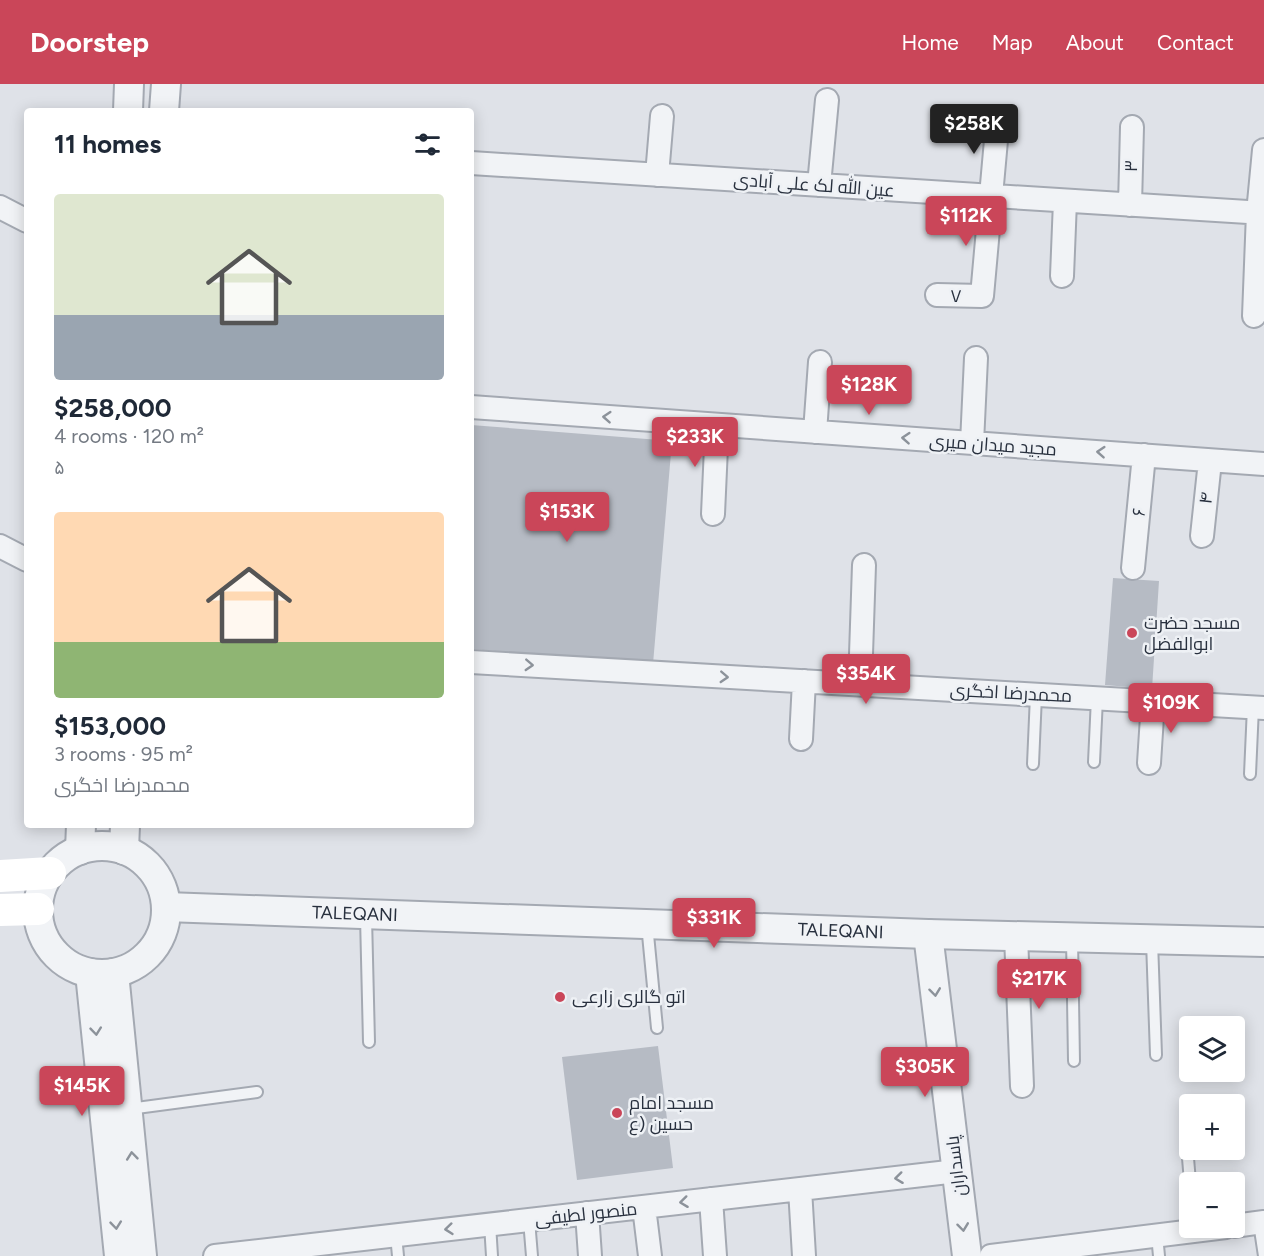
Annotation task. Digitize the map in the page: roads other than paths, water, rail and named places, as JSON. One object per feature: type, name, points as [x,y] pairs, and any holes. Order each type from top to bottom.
[{"type":"main road","points":[[0,876],[50,873]]},
{"type":"main road","points":[[0,910],[38,909]]},
{"type":"street","points":[[128,108],[129,84]]},
{"type":"street","points":[[164,108],[166,84]]},
{"type":"street","points":[[819,185],[827,100]]},
{"type":"street","points":[[657,175],[662,116]]},
{"type":"street","points":[[991,196],[998,118]]},
{"type":"street","name":"۳","points":[[1130,204],[1132,127]]},
{"type":"street","points":[[1254,316],[1264,150]]},
{"type":"street","name":"عین الله لک علی آبادی","points":[[474,164],[1261,213]]},
{"type":"street","name":"۷","points":[[937,295],[982,296],[991,196]]},
{"type":"street","points":[[1062,276],[1065,201]]},
{"type":"street","points":[[0,207],[24,219]]},
{"type":"street","points":[[972,443],[976,358]]},
{"type":"street","points":[[815,432],[820,362]]},
{"type":"street","name":"مجید میدان میری","points":[[474,407],[1264,464]]},
{"type":"street","points":[[713,514],[717,425]]},
{"type":"street","name":"۶","points":[[1133,568],[1144,456]]},
{"type":"street","name":"۴","points":[[1202,536],[1210,460]]},
{"type":"street","points":[[0,546],[24,558]]},
{"type":"street","points":[[860,684],[864,565]]},
{"type":"street","name":"محمدرضا اخگری","points":[[474,662],[1259,707]]},
{"type":"street","points":[[801,740],[804,681]]},
{"type":"street","points":[[1149,763],[1153,701]]},
{"type":"street","points":[[81,837],[102,846],[124,837],[140,859],[154,872],[163,889],[166,907],[164,925],[158,942],[146,957],[131,967],[102,973],[73,967],[59,957],[47,943],[40,927],[38,909],[41,890],[50,873],[81,837]]},
{"type":"street","name":"TALEQANI","points":[[166,907],[928,934],[1264,942]]},
{"type":"street","name":"پاسداران","points":[[928,934],[967,1256]]},
{"type":"street","points":[[1016,936],[1022,1086]]},
{"type":"street","points":[[102,973],[127,1109],[142,1256]]},
{"type":"street","points":[[102,973],[119,1256]]},
{"type":"street","name":"منصور لطیفی","points":[[215,1256],[397,1245],[490,1224],[957,1171]]},
{"type":"street","points":[[800,1189],[804,1256]]},
{"type":"street","points":[[711,1199],[715,1256]]},
{"type":"street","points":[[644,1207],[650,1256]]},
{"type":"street","points":[[587,1214],[590,1256]]},
{"type":"street","points":[[1245,1225],[1261,1223]]},
{"type":"street","points":[[991,1256],[1158,1246],[1179,1236]]},
{"type":"lane","points":[[1033,764],[1036,694]]},
{"type":"lane","points":[[1094,762],[1097,698]]},
{"type":"lane","points":[[1250,774],[1259,707]]},
{"type":"lane","points":[[366,914],[369,1042]]},
{"type":"lane","points":[[647,924],[657,1028]]},
{"type":"lane","points":[[1072,937],[1074,1061]]},
{"type":"lane","points":[[1152,940],[1156,1055]]},
{"type":"lane","points":[[127,1109],[257,1092]]},
{"type":"lane","points":[[529,1220],[532,1256]]},
{"type":"lane","points":[[1261,1223],[1264,1256]]},
{"type":"lane","points":[[490,1224],[492,1256]]},
{"type":"place","name":"مسجد حضرت ابوالفضل","points":[[1132,633]]},
{"type":"place","name":"اتو گالری زارعی","points":[[560,997]]},
{"type":"place","name":"مسجد امام حسین (ع","points":[[617,1113]]}]
